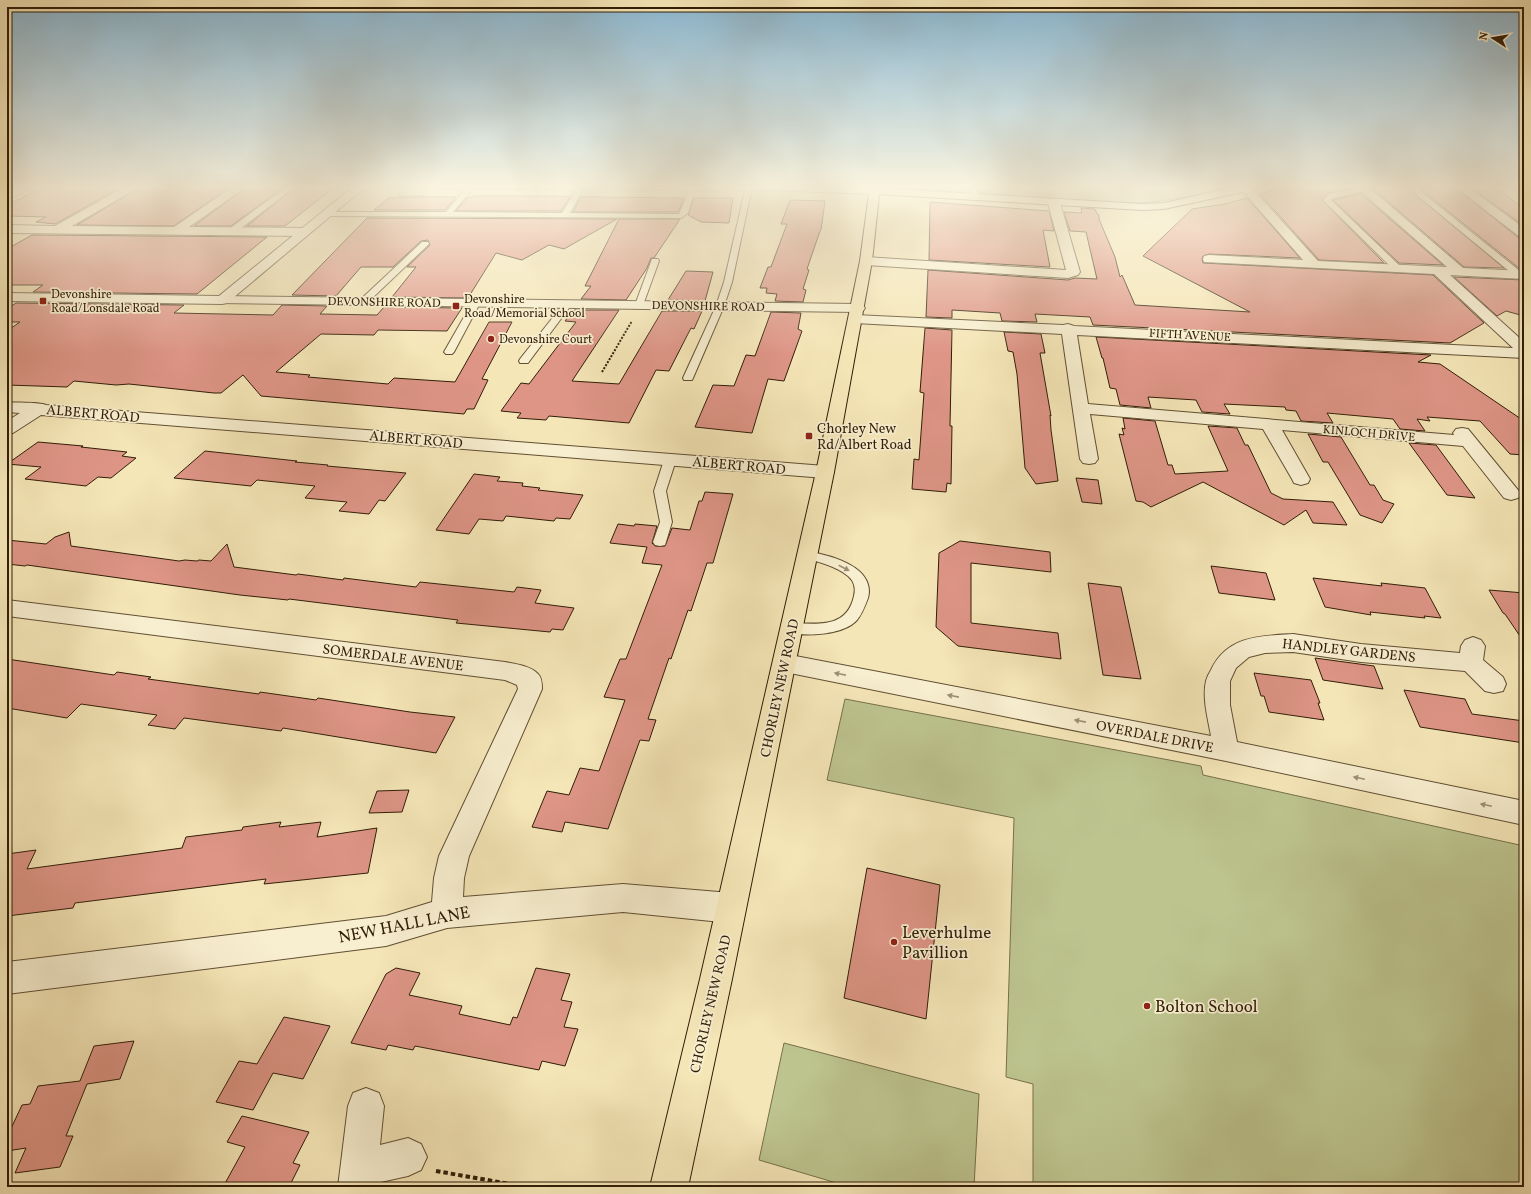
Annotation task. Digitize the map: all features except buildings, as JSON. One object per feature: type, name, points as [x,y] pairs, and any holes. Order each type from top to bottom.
[{"type":"main road","name":"CHORLEY NEW ROAD","points":[[669,1187],[808,555],[856,313],[868,242]]},
{"type":"street","points":[[222,300],[292,242]]},
{"type":"street","points":[[866,261],[1068,274],[1073,272],[1065,242]]},
{"type":"street","points":[[1296,242],[1314,264]]},
{"type":"street","points":[[1425,242],[1459,271]]},
{"type":"street","points":[[1209,259],[1521,275]]},
{"type":"street","name":"FIFTH AVENUE","points":[[1437,270],[1524,352]]},
{"type":"street","name":"DEVONSHIRE ROAD","points":[[7,298],[720,306],[856,313]]},
{"type":"street","name":"FIFTH AVENUE","points":[[856,313],[1068,328],[1524,352]]},
{"type":"street","points":[[1068,328],[1089,459]]},
{"type":"street","name":"ALBERT ROAD","points":[[7,407],[40,408],[825,472]]},
{"type":"street","points":[[7,430],[40,408]]},
{"type":"street","name":"KINLOCH DRIVE","points":[[1081,408],[1270,425],[1465,437],[1512,494]]},
{"type":"street","points":[[1270,425],[1301,479]]},
{"type":"street","name":"SOMERDALE AVENUE","points":[[7,608],[505,671],[529,680],[530,689],[527,698],[454,856],[449,878],[447,913]]},
{"type":"street","name":"HANDLEY GARDENS","points":[[1226,750],[1218,705],[1218,681],[1226,663],[1242,650],[1265,644],[1292,643],[1361,653],[1412,656],[1472,654],[1494,684]]},
{"type":"street","name":"OVERDALE DRIVE","points":[[785,663],[1226,750],[1524,813]]},
{"type":"street","name":"NEW HALL LANE","points":[[9,981],[386,931],[447,913],[623,898],[731,908]]},
{"type":"street","points":[[366,1106],[358,1177],[408,1158]]},
{"type":"lane","points":[[688,378],[720,306],[728,282],[737,242]]},
{"type":"lane","points":[[1370,242],[1397,268]]},
{"type":"lane","points":[[1479,242],[1521,275]]},
{"type":"lane","points":[[363,302],[425,244]]},
{"type":"lane","points":[[640,305],[655,261]]},
{"type":"lane","points":[[449,352],[476,303]]},
{"type":"lane","points":[[524,361],[568,304]]},
{"type":"lane","points":[[660,542],[666,522],[660,491],[670,460]]},
{"type":"lane","points":[[792,628],[826,629],[841,624],[851,619],[859,608],[862,595],[861,582],[852,572],[838,565],[808,555]]},
{"type":"path","points":[[602,372],[640,305]]},
{"type":"path","points":[[408,1158],[434,1171],[527,1187]]},
{"type":"green space","name":"Bolton School","points":[[845,699],[1201,766],[1203,775],[1524,846],[1524,1187],[1033,1187],[1033,1084],[1006,1077],[1014,818],[827,780]]},
{"type":"green space","points":[[784,1043],[979,1094],[974,1187],[850,1187],[759,1160]]},
{"type":"place","name":"Devonshire Road/Lonsdale Road","points":[[43,301]]},
{"type":"place","name":"Devonshire Road/Memorial School","points":[[456,306]]},
{"type":"place","name":"Devonshire Court","points":[[491,339]]},
{"type":"place","name":"Chorley New Rd/Albert Road","points":[[809,436]]},
{"type":"place","name":"Leverhulme Pavillion","points":[[894,942]]},
{"type":"place","name":"Bolton School","points":[[1147,1006]]}]
